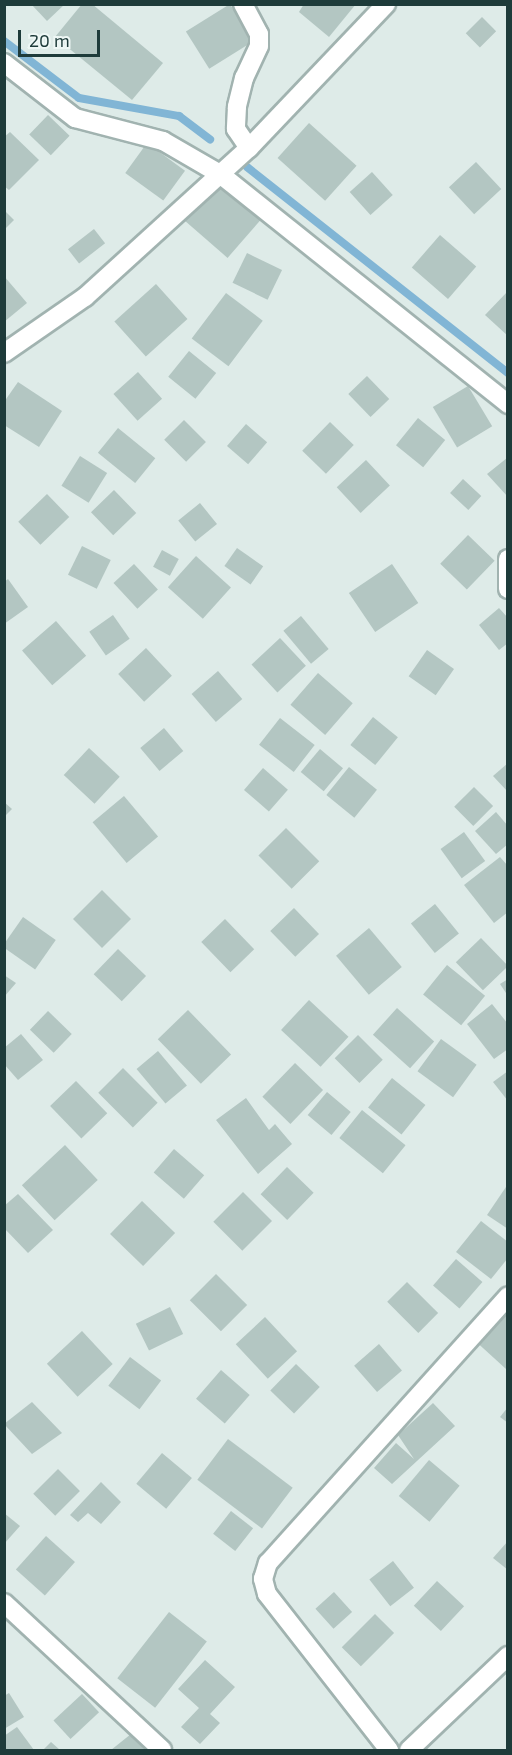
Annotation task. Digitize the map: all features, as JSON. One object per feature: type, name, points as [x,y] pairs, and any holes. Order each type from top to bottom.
[{"type":"street","points":[[243,4],[259,34],[259,46],[244,78],[237,107],[236,129],[249,148]]},
{"type":"street","points":[[4,353],[85,297],[249,148],[386,4]]},
{"type":"street","points":[[4,63],[75,118],[163,141],[220,174],[507,405]]},
{"type":"street","points":[[507,559],[507,589]]},
{"type":"street","points":[[389,1750],[267,1594],[263,1579],[268,1563],[507,1296]]},
{"type":"street","points":[[4,1603],[162,1750]]},
{"type":"street","points":[[410,1750],[507,1656]]},
{"type":"building","points":[[31,4],[65,4],[47,21]]},
{"type":"building","points":[[82,4],[92,4],[163,63],[132,100],[55,37]]},
{"type":"building","points":[[230,4],[253,41],[209,69],[186,32]]},
{"type":"building","points":[[304,4],[356,4],[329,37],[299,12]]},
{"type":"building","points":[[482,17],[496,31],[480,47],[466,33]]},
{"type":"building","points":[[48,115],[70,136],[51,155],[29,134]]},
{"type":"building","points":[[309,123],[357,166],[325,201],[278,158]]},
{"type":"building","points":[[10,132],[39,160],[9,190],[4,186],[4,137]]},
{"type":"building","points":[[147,143],[185,171],[163,201],[125,173]]},
{"type":"building","points":[[476,162],[501,189],[474,214],[449,187]]},
{"type":"building","points":[[372,172],[393,195],[370,215],[350,192]]},
{"type":"building","points":[[218,182],[261,219],[228,258],[185,220]]},
{"type":"building","points":[[4,210],[14,220],[4,230]]},
{"type":"building","points":[[94,229],[105,243],[79,264],[68,249]]},
{"type":"building","points":[[440,235],[476,266],[448,299],[412,267]]},
{"type":"building","points":[[247,253],[282,270],[268,300],[233,283]]},
{"type":"building","points":[[4,276],[27,303],[4,322]]},
{"type":"building","points":[[156,284],[187,319],[146,356],[114,321]]},
{"type":"building","points":[[508,291],[508,336],[485,315]]},
{"type":"building","points":[[226,293],[263,321],[228,366],[192,339]]},
{"type":"building","points":[[189,351],[216,373],[195,399],[168,377]]},
{"type":"building","points":[[138,372],[162,399],[138,421],[113,394]]},
{"type":"building","points":[[367,376],[389,399],[371,417],[348,394]]},
{"type":"building","points":[[18,382],[62,411],[39,447],[4,425],[4,402]]},
{"type":"building","points":[[468,386],[492,426],[457,447],[433,407]]},
{"type":"building","points":[[418,418],[445,440],[423,467],[396,445]]},
{"type":"building","points":[[184,420],[206,442],[186,462],[164,440]]},
{"type":"building","points":[[330,422],[354,445],[326,474],[302,451]]},
{"type":"building","points":[[246,424],[267,442],[248,464],[227,446]]},
{"type":"building","points":[[118,428],[155,458],[135,483],[98,453]]},
{"type":"building","points":[[80,456],[107,473],[89,503],[61,486]]},
{"type":"building","points":[[508,459],[508,497],[487,474]]},
{"type":"building","points":[[366,460],[390,486],[361,513],[337,487]]},
{"type":"building","points":[[463,479],[481,496],[468,510],[450,493]]},
{"type":"building","points":[[114,490],[136,513],[113,535],[91,512]]},
{"type":"building","points":[[47,494],[69,517],[40,545],[18,522]]},
{"type":"building","points":[[200,503],[217,524],[195,542],[178,521]]},
{"type":"building","points":[[468,535],[495,561],[467,589],[440,564]]},
{"type":"building","points":[[82,546],[111,560],[97,589],[68,575]]},
{"type":"building","points":[[237,548],[263,566],[251,584],[224,566]]},
{"type":"building","points":[[162,550],[179,559],[170,576],[153,567]]},
{"type":"building","points":[[196,556],[231,587],[203,619],[168,587]]},
{"type":"building","points":[[134,564],[158,590],[137,609],[114,583]]},
{"type":"building","points":[[392,564],[418,603],[375,632],[349,593]]},
{"type":"building","points":[[8,579],[28,607],[4,624],[4,582]]},
{"type":"building","points":[[499,608],[508,618],[508,643],[499,650],[479,625]]},
{"type":"building","points":[[113,615],[130,639],[106,655],[89,632]]},
{"type":"building","points":[[301,616],[329,649],[311,664],[283,631]]},
{"type":"building","points":[[56,621],[86,656],[52,685],[22,651]]},
{"type":"building","points":[[280,638],[306,666],[277,692],[251,665]]},
{"type":"building","points":[[146,648],[172,676],[144,702],[118,674]]},
{"type":"building","points":[[427,650],[454,669],[436,695],[409,676]]},
{"type":"building","points":[[218,671],[242,699],[216,722],[192,694]]},
{"type":"building","points":[[318,673],[353,703],[325,735],[290,705]]},
{"type":"building","points":[[373,717],[398,737],[375,765],[350,745]]},
{"type":"building","points":[[280,718],[315,745],[294,772],[259,745]]},
{"type":"building","points":[[164,728],[183,751],[160,771],[140,748]]},
{"type":"building","points":[[89,748],[120,777],[94,804],[64,775]]},
{"type":"building","points":[[320,749],[343,768],[324,791],[301,772]]},
{"type":"building","points":[[508,763],[508,792],[493,776]]},
{"type":"building","points":[[349,767],[377,790],[354,818],[326,795]]},
{"type":"building","points":[[263,768],[288,790],[269,812],[244,790]]},
{"type":"building","points":[[474,787],[493,806],[473,826],[454,807]]},
{"type":"building","points":[[124,796],[158,837],[127,863],[93,822]]},
{"type":"building","points":[[4,802],[12,809],[4,817]]},
{"type":"building","points":[[496,812],[508,826],[508,844],[496,854],[475,831]]},
{"type":"building","points":[[286,828],[319,861],[292,889],[258,856]]},
{"type":"building","points":[[464,832],[485,861],[462,878],[441,849]]},
{"type":"building","points":[[500,857],[508,866],[508,912],[494,923],[464,885]]},
{"type":"building","points":[[102,890],[131,919],[102,948],[73,919]]},
{"type":"building","points":[[435,904],[459,934],[435,953],[411,924]]},
{"type":"building","points":[[294,908],[319,934],[295,957],[270,931]]},
{"type":"building","points":[[23,917],[56,940],[35,969],[4,948],[4,944]]},
{"type":"building","points":[[225,919],[254,949],[230,972],[201,942]]},
{"type":"building","points":[[369,928],[402,967],[369,995],[336,956]]},
{"type":"building","points":[[481,938],[508,966],[483,990],[456,962]]},
{"type":"building","points":[[118,949],[146,976],[122,1001],[94,974]]},
{"type":"building","points":[[447,965],[485,996],[461,1025],[423,995]]},
{"type":"building","points":[[4,975],[16,983],[4,997]]},
{"type":"building","points":[[508,979],[508,996],[500,984]]},
{"type":"building","points":[[309,1000],[348,1037],[321,1067],[281,1030]]},
{"type":"building","points":[[492,1004],[508,1024],[508,1049],[494,1059],[467,1024]]},
{"type":"building","points":[[397,1008],[434,1041],[410,1068],[373,1035]]},
{"type":"building","points":[[188,1010],[231,1055],[201,1084],[158,1039]]},
{"type":"building","points":[[48,1011],[72,1034],[54,1053],[30,1030]]},
{"type":"building","points":[[21,1034],[43,1060],[18,1080],[4,1064],[4,1048]]},
{"type":"building","points":[[358,1035],[383,1060],[359,1083],[335,1058]]},
{"type":"building","points":[[441,1039],[477,1065],[453,1097],[417,1071]]},
{"type":"building","points":[[158,1051],[187,1085],[165,1103],[137,1069]]},
{"type":"building","points":[[295,1063],[323,1090],[290,1124],[262,1097]]},
{"type":"building","points":[[123,1068],[158,1103],[133,1127],[98,1093]]},
{"type":"building","points":[[508,1071],[508,1101],[493,1082]]},
{"type":"building","points":[[392,1078],[425,1105],[402,1135],[368,1108]]},
{"type":"building","points":[[76,1081],[107,1113],[81,1138],[50,1106]]},
{"type":"building","points":[[327,1092],[351,1112],[331,1135],[308,1115]]},
{"type":"building","points":[[246,1098],[269,1130],[275,1124],[292,1144],[258,1174],[216,1120]]},
{"type":"building","points":[[362,1110],[406,1145],[383,1173],[339,1138]]},
{"type":"building","points":[[65,1145],[98,1180],[55,1220],[22,1185]]},
{"type":"building","points":[[174,1149],[204,1175],[184,1199],[154,1172]]},
{"type":"building","points":[[287,1167],[314,1193],[287,1220],[261,1194]]},
{"type":"building","points":[[508,1184],[508,1229],[487,1215]]},
{"type":"building","points":[[243,1192],[272,1221],[242,1251],[213,1222]]},
{"type":"building","points":[[18,1194],[53,1230],[28,1253],[4,1228],[4,1206]]},
{"type":"building","points":[[142,1201],[175,1233],[143,1266],[110,1234]]},
{"type":"building","points":[[481,1221],[508,1242],[508,1258],[491,1279],[456,1252]]},
{"type":"building","points":[[456,1259],[482,1282],[459,1308],[433,1285]]},
{"type":"building","points":[[216,1274],[247,1305],[221,1331],[190,1300]]},
{"type":"building","points":[[407,1282],[438,1313],[418,1333],[387,1302]]},
{"type":"building","points":[[170,1307],[183,1334],[149,1351],[136,1324]]},
{"type":"building","points":[[508,1308],[508,1368],[506,1369],[472,1338]]},
{"type":"building","points":[[265,1317],[297,1351],[268,1379],[236,1344]]},
{"type":"building","points":[[82,1331],[113,1364],[78,1397],[47,1364]]},
{"type":"building","points":[[379,1344],[402,1370],[377,1392],[354,1366]]},
{"type":"building","points":[[130,1357],[161,1380],[139,1409],[108,1386]]},
{"type":"building","points":[[296,1364],[320,1387],[294,1414],[270,1391]]},
{"type":"building","points":[[221,1370],[250,1395],[225,1424],[196,1399]]},
{"type":"building","points":[[32,1402],[62,1433],[32,1454],[4,1424]]},
{"type":"building","points":[[433,1403],[455,1426],[392,1484],[374,1468],[396,1443],[414,1459],[398,1435]]},
{"type":"building","points":[[508,1407],[508,1423],[500,1417]]},
{"type":"building","points":[[228,1439],[293,1488],[262,1528],[197,1480]]},
{"type":"building","points":[[162,1453],[192,1478],[166,1509],[136,1484]]},
{"type":"building","points":[[429,1460],[460,1486],[429,1522],[399,1496]]},
{"type":"building","points":[[58,1469],[80,1491],[55,1516],[33,1494]]},
{"type":"building","points":[[101,1482],[121,1502],[101,1524],[88,1513],[78,1522],[70,1515]]},
{"type":"building","points":[[231,1511],[253,1528],[235,1551],[213,1534]]},
{"type":"building","points":[[4,1513],[20,1526],[4,1544]]},
{"type":"building","points":[[46,1536],[75,1562],[45,1596],[16,1569]]},
{"type":"building","points":[[508,1541],[508,1570],[493,1558]]},
{"type":"building","points":[[393,1561],[414,1588],[390,1606],[369,1579]]},
{"type":"building","points":[[437,1581],[464,1606],[441,1631],[414,1606]]},
{"type":"building","points":[[334,1592],[352,1612],[333,1629],[315,1609]]},
{"type":"building","points":[[169,1612],[207,1642],[155,1708],[117,1678]]},
{"type":"building","points":[[375,1614],[394,1633],[361,1666],[342,1647]]},
{"type":"building","points":[[205,1660],[235,1687],[210,1714],[220,1723],[200,1744],[181,1727],[199,1708],[178,1689]]},
{"type":"building","points":[[9,1693],[24,1717],[4,1729],[4,1696]]},
{"type":"building","points":[[82,1694],[99,1712],[71,1739],[53,1721]]},
{"type":"building","points":[[17,1727],[34,1750],[4,1750],[4,1736]]},
{"type":"building","points":[[131,1734],[145,1750],[111,1750]]},
{"type":"building","points":[[51,1742],[60,1750],[43,1750]]},
{"type":"waterway","points":[[4,41],[79,98],[179,116],[210,139]]},
{"type":"waterway","points":[[247,167],[508,373]]}]
